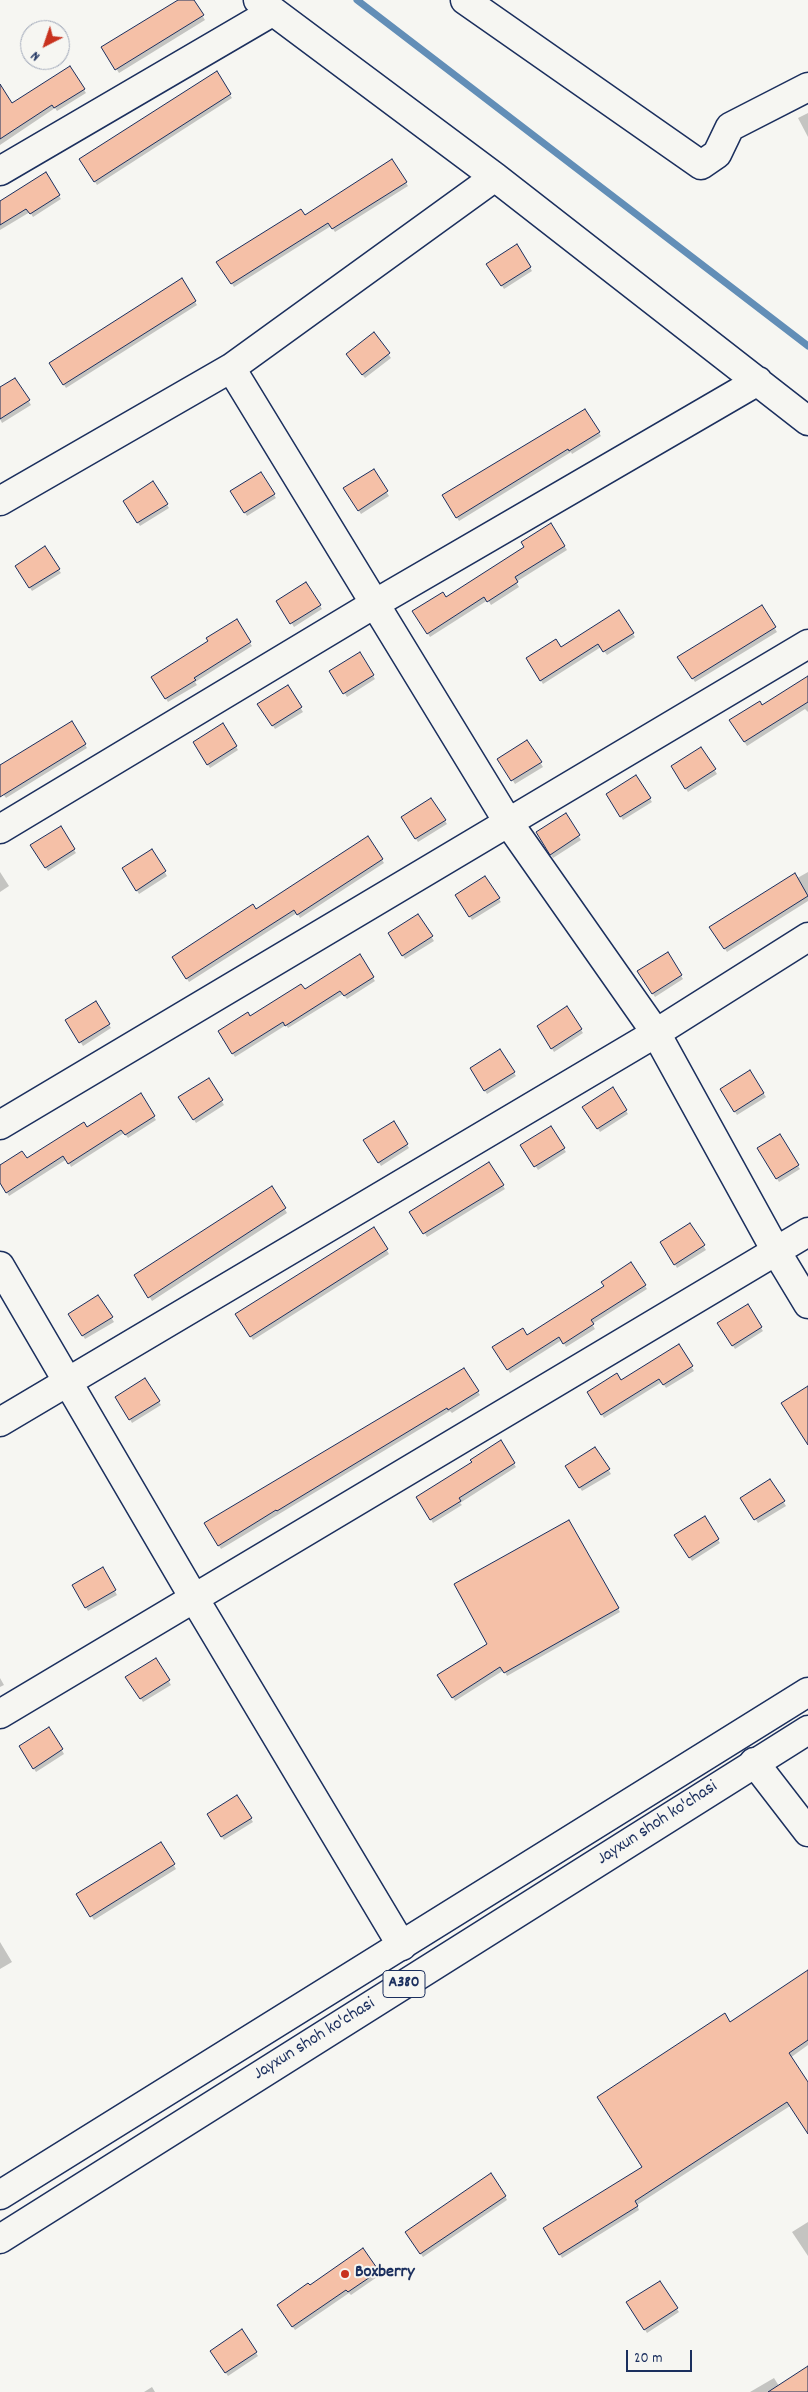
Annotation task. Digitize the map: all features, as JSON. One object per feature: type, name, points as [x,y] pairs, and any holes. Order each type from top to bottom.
[{"type":"main road","points":[[465,0],[701,165],[717,154],[730,127],[808,87]]},
{"type":"main road","points":[[0,171],[265,6],[495,177],[808,422]]},
{"type":"main road","points":[[0,502],[231,368],[495,177]]},
{"type":"main road","points":[[231,368],[508,822],[656,1033],[776,1251],[808,1304]]},
{"type":"main road","points":[[0,829],[376,603],[758,381]]},
{"type":"main road","points":[[0,1124],[808,644]]},
{"type":"main road","points":[[0,1422],[68,1384],[656,1033],[808,937]]},
{"type":"main road","points":[[0,1714],[808,1232]]},
{"type":"main road","points":[[0,1266],[194,1598],[402,1946]]},
{"type":"main road","name":"Jayxun shoh ko'chasi","points":[[0,2196],[808,1692]]},
{"type":"main road","name":"Jayxun shoh ko'chasi","points":[[0,2239],[754,1762],[808,1730]]},
{"type":"main road","points":[[754,1762],[808,1832]]},
{"type":"building","points":[[178,0],[194,0],[204,15],[115,70],[101,47]]},
{"type":"building","points":[[70,66],[85,89],[54,108],[52,105],[0,139],[0,84],[12,103],[64,70],[70,70]]},
{"type":"building","points":[[217,71],[231,94],[94,182],[79,159]]},
{"type":"building","points":[[392,159],[407,182],[332,229],[328,223],[231,284],[216,262],[301,209],[305,215]]},
{"type":"building","points":[[46,172],[60,195],[30,214],[26,209],[0,225],[0,201]]},
{"type":"building","points":[[517,244],[531,267],[501,286],[486,264]]},
{"type":"building","points":[[182,278],[196,301],[63,385],[49,363]]},
{"type":"building","points":[[374,332],[390,353],[362,375],[346,354]]},
{"type":"building","points":[[15,378],[30,400],[0,419],[0,387]]},
{"type":"building","points":[[585,409],[600,432],[569,451],[568,449],[456,518],[442,495]]},
{"type":"building","points":[[374,469],[388,491],[358,511],[343,488]]},
{"type":"building","points":[[261,472],[275,494],[244,513],[230,491]]},
{"type":"building","points":[[153,481],[168,504],[137,523],[123,501]]},
{"type":"building","points":[[551,523],[565,546],[515,577],[518,582],[487,602],[484,597],[427,634],[412,611],[443,592],[446,597],[524,547],[521,542]]},
{"type":"building","points":[[45,546],[60,569],[29,588],[15,566]]},
{"type":"building","points":[[306,582],[321,605],[290,624],[276,601]]},
{"type":"building","points":[[762,605],[776,627],[692,679],[677,657]]},
{"type":"building","points":[[619,610],[634,633],[603,652],[598,644],[540,681],[526,658],[556,639],[561,647]]},
{"type":"building","points":[[237,619],[251,642],[165,699],[151,677],[208,641],[206,638]]},
{"type":"building","points":[[360,652],[374,675],[343,694],[329,671]]},
{"type":"building","points":[[808,676],[808,702],[744,742],[729,720],[760,701],[762,705]]},
{"type":"building","points":[[288,685],[302,707],[272,726],[257,704]]},
{"type":"building","points":[[72,721],[86,744],[0,797],[0,765]]},
{"type":"building","points":[[223,723],[237,746],[207,765],[193,742]]},
{"type":"building","points":[[527,740],[542,762],[511,781],[497,759]]},
{"type":"building","points":[[701,747],[716,769],[685,789],[671,766]]},
{"type":"building","points":[[636,775],[651,798],[620,817],[606,794]]},
{"type":"building","points":[[431,798],[446,820],[415,839],[401,817]]},
{"type":"building","points":[[566,813],[580,835],[550,855],[536,832]]},
{"type":"building","points":[[61,826],[75,849],[45,868],[30,845]]},
{"type":"building","points":[[368,836],[383,859],[297,915],[294,910],[186,979],[172,957],[253,904],[256,909]]},
{"type":"building","points":[[152,849],[166,871],[136,891],[122,868]]},
{"type":"building","points":[[795,873],[808,896],[724,949],[709,927]]},
{"type":"building","points":[[485,876],[500,898],[469,917],[455,895]]},
{"type":"building","points":[[418,914],[433,936],[402,956],[388,933]]},
{"type":"building","points":[[668,952],[682,975],[652,994],[637,971]]},
{"type":"building","points":[[360,954],[374,977],[344,996],[340,991],[285,1026],[283,1022],[232,1054],[218,1031],[248,1012],[250,1016],[301,984],[305,989]]},
{"type":"building","points":[[96,1001],[110,1024],[79,1043],[65,1020]]},
{"type":"building","points":[[567,1006],[582,1029],[551,1049],[537,1026]]},
{"type":"building","points":[[500,1049],[515,1072],[484,1091],[470,1068]]},
{"type":"building","points":[[750,1070],[764,1093],[734,1112],[720,1089]]},
{"type":"building","points":[[209,1078],[223,1100],[193,1120],[178,1097]]},
{"type":"building","points":[[613,1087],[627,1110],[597,1129],[582,1107]]},
{"type":"building","points":[[141,1093],[155,1116],[125,1135],[121,1130],[68,1164],[63,1156],[6,1193],[0,1183],[0,1165],[22,1151],[27,1158],[84,1122],[87,1127]]},
{"type":"building","points":[[394,1121],[408,1144],[378,1163],[363,1140]]},
{"type":"building","points":[[551,1126],[565,1148],[534,1167],[520,1145]]},
{"type":"building","points":[[780,1134],[799,1165],[776,1179],[757,1148]]},
{"type":"building","points":[[489,1162],[504,1185],[423,1234],[409,1212]]},
{"type":"building","points":[[272,1186],[286,1208],[148,1298],[134,1275]]},
{"type":"building","points":[[690,1223],[705,1245],[674,1265],[660,1242]]},
{"type":"building","points":[[374,1227],[388,1249],[250,1337],[235,1314]]},
{"type":"building","points":[[631,1262],[646,1285],[591,1320],[594,1324],[563,1344],[559,1337],[507,1370],[492,1347],[523,1328],[527,1335],[604,1286],[601,1282]]},
{"type":"building","points":[[98,1295],[113,1317],[82,1336],[68,1314]]},
{"type":"building","points":[[748,1304],[762,1327],[732,1346],[717,1323]]},
{"type":"building","points":[[679,1344],[693,1366],[663,1385],[659,1379],[601,1415],[587,1392],[617,1373],[621,1380]]},
{"type":"building","points":[[464,1368],[479,1391],[448,1410],[447,1408],[218,1546],[204,1523]]},
{"type":"building","points":[[145,1378],[160,1401],[129,1420],[115,1397]]},
{"type":"building","points":[[808,1386],[808,1445],[781,1403]]},
{"type":"building","points":[[501,1440],[515,1463],[459,1498],[461,1501],[430,1520],[416,1497],[472,1462],[470,1460]]},
{"type":"building","points":[[595,1447],[610,1469],[579,1488],[565,1466]]},
{"type":"building","points":[[770,1479],[785,1501],[754,1520],[740,1498]]},
{"type":"building","points":[[705,1516],[719,1539],[689,1558],[674,1535]]},
{"type":"building","points":[[569,1520],[619,1608],[504,1673],[500,1667],[452,1698],[437,1675],[487,1644],[454,1584]]},
{"type":"building","points":[[103,1567],[116,1590],[85,1608],[72,1585]]},
{"type":"building","points":[[156,1658],[170,1680],[140,1699],[125,1677]]},
{"type":"building","points":[[49,1727],[63,1749],[33,1769],[19,1746]]},
{"type":"building","points":[[237,1795],[252,1818],[221,1837],[207,1814]]},
{"type":"building","points":[[161,1842],[175,1864],[90,1917],[76,1894]]},
{"type":"building","points":[[808,1970],[808,2040],[789,2053],[808,2082],[808,2134],[787,2102],[635,2201],[638,2206],[559,2255],[543,2228],[642,2167],[597,2097],[725,2013],[730,2022]]},
{"type":"building","points":[[491,2173],[506,2196],[420,2254],[405,2232]]},
{"type":"building","points":[[363,2248],[379,2271],[348,2292],[346,2290],[292,2327],[277,2305],[308,2283],[310,2285]]},
{"type":"building","points":[[660,2281],[678,2308],[644,2330],[626,2302]]},
{"type":"building","points":[[242,2329],[257,2352],[225,2373],[210,2351]]},
{"type":"building","points":[[808,2366],[808,2392],[768,2392]]},
{"type":"waterway","points":[[357,0],[808,346]]},
{"type":"place","name":"Boxberry","points":[[345,2274]]}]
